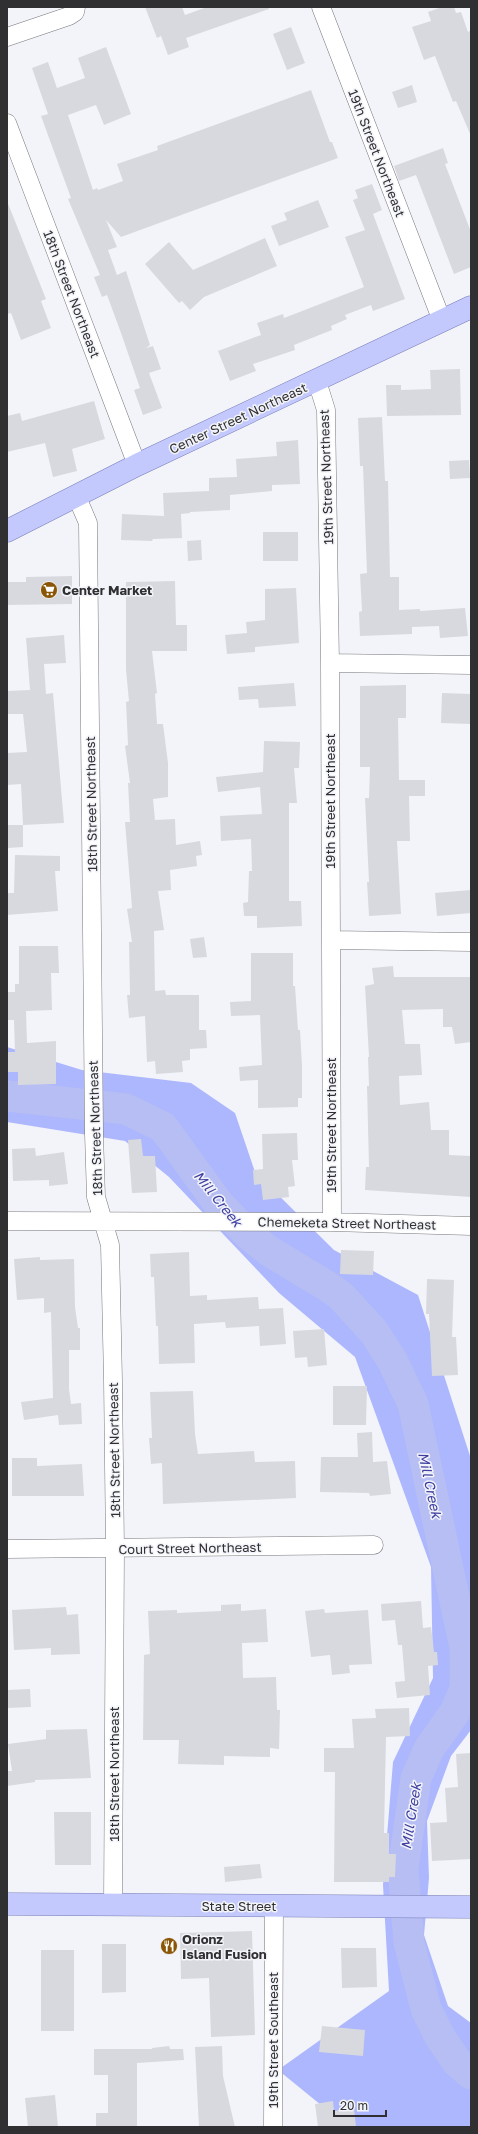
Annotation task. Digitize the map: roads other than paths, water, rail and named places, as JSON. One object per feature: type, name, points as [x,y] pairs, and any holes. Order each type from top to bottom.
[{"type":"main road","name":"Center Street Northeast","points":[[7,531],[137,465],[471,307]]},
{"type":"main road","name":"State Street","points":[[7,1904],[113,1906],[390,1905],[471,1907]]},
{"type":"street","name":"19th Street Northeast","points":[[321,7],[442,321]]},
{"type":"street","points":[[7,37],[76,10]]},
{"type":"street","name":"18th Street Northeast","points":[[7,123],[137,465]]},
{"type":"street","name":"19th Street Northeast","points":[[317,381],[326,410],[330,663],[332,1222]]},
{"type":"street","name":"18th Street Northeast","points":[[76,495],[88,523],[93,1080],[96,1197],[110,1245],[115,1549],[113,1906]]},
{"type":"street","points":[[330,663],[471,665]]},
{"type":"street","points":[[331,940],[471,942]]},
{"type":"street","name":"Chemeketa Street Northeast","points":[[7,1221],[332,1222],[471,1226]]},
{"type":"street","name":"Court Street Northeast","points":[[7,1549],[374,1545]]},
{"type":"street","name":"19th Street Southeast","points":[[273,2127],[274,1905]]},
{"type":"waterway","name":"Mill Creek","points":[[7,1096],[126,1109],[163,1127],[218,1203],[249,1235],[269,1251],[341,1296],[374,1332],[393,1362],[413,1404],[465,1648],[465,1689],[455,1712],[429,1749],[416,1778],[403,1869],[409,1943],[426,2009],[440,2037],[457,2062],[471,2074]]},
{"type":"place","name":"Center Market","points":[[49,590]]},
{"type":"place","name":"Orionz Island Fusion","points":[[169,1946]]}]
